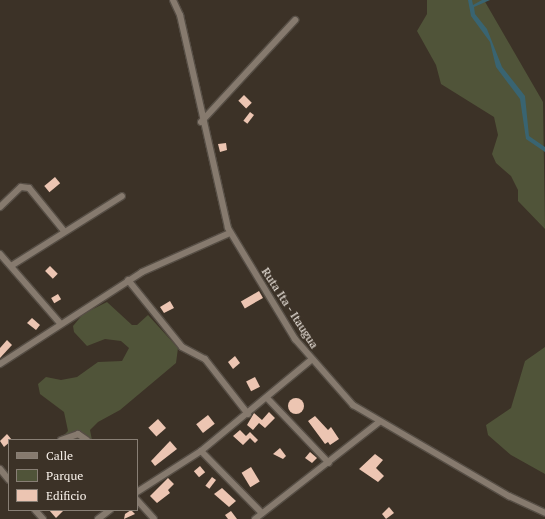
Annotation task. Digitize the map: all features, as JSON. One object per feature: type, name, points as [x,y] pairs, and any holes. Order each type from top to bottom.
[{"type":"street","name":"Ruta Ita - Itaugua","points":[[173,0],[180,15],[201,122],[230,234],[311,360],[353,405],[379,422],[545,513]]},
{"type":"street","points":[[201,122],[295,20]]},
{"type":"street","points":[[0,207],[21,187],[29,188],[64,231]]},
{"type":"street","points":[[11,266],[64,231],[122,196]]},
{"type":"street","points":[[0,364],[60,323],[128,280],[230,234]]},
{"type":"street","points":[[0,254],[60,323]]},
{"type":"street","points":[[128,280],[182,347],[205,359],[248,414]]},
{"type":"street","points":[[138,491],[201,451],[268,399],[311,360]]},
{"type":"street","points":[[268,399],[329,463]]},
{"type":"street","points":[[255,519],[329,463],[379,422]]},
{"type":"street","points":[[64,439],[78,434],[86,439]]},
{"type":"street","points":[[201,451],[262,514]]},
{"type":"street","points":[[138,501],[154,519]]},
{"type":"street","points":[[36,511],[43,519]]},
{"type":"street","points":[[98,519],[109,511]]},
{"type":"green space","points":[[427,0],[484,0],[543,102],[545,229],[518,201],[518,190],[511,176],[496,163],[492,154],[498,135],[494,117],[441,84],[436,65],[417,31],[427,14]]},
{"type":"green space","points":[[107,302],[132,325],[137,325],[148,315],[178,348],[176,363],[120,410],[98,422],[90,430],[92,439],[60,439],[68,431],[64,412],[40,394],[38,384],[46,377],[61,380],[77,377],[98,362],[122,361],[129,348],[121,341],[105,339],[87,346],[74,332],[73,326],[83,314]]},
{"type":"green space","points":[[545,347],[545,474],[511,455],[488,435],[486,425],[511,408],[525,361]]},
{"type":"water","points":[[468,0],[472,0],[473,5],[482,0],[490,0],[474,7],[475,14],[487,29],[502,67],[525,96],[529,136],[545,147],[545,152],[526,139],[520,99],[496,67],[490,42],[471,16]]},
{"type":"building","points":[[244,95],[252,103],[246,108],[238,101]]},
{"type":"building","points":[[250,112],[254,115],[247,124],[243,121]]},
{"type":"building","points":[[226,143],[227,150],[220,152],[218,144]]},
{"type":"building","points":[[55,177],[60,183],[49,192],[44,186]]},
{"type":"building","points":[[50,266],[58,274],[53,279],[45,271]]},
{"type":"building","points":[[259,291],[263,298],[245,308],[241,302]]},
{"type":"building","points":[[58,294],[61,299],[54,303],[51,298]]},
{"type":"building","points":[[170,301],[174,308],[164,313],[160,307]]},
{"type":"building","points":[[32,318],[40,325],[36,330],[27,323]]},
{"type":"building","points":[[7,340],[12,345],[0,358],[0,348]]},
{"type":"building","points":[[235,356],[240,363],[233,369],[228,362]]},
{"type":"building","points":[[255,377],[260,387],[251,391],[246,382]]},
{"type":"building","points":[[293,398],[299,398],[304,403],[302,412],[299,414],[293,414],[288,409],[288,403]]},
{"type":"building","points":[[269,412],[275,418],[265,428],[259,423],[253,430],[247,425],[254,413],[262,420]]},
{"type":"building","points":[[208,415],[215,424],[203,433],[196,424]]},
{"type":"building","points":[[315,416],[328,430],[331,427],[339,439],[330,445],[328,442],[325,444],[308,421]]},
{"type":"building","points":[[158,419],[166,428],[156,437],[148,428]]},
{"type":"building","points":[[240,430],[246,436],[250,432],[258,440],[255,443],[250,438],[243,445],[233,436]]},
{"type":"building","points":[[7,434],[11,439],[8,439],[8,444],[4,447],[0,441]]},
{"type":"building","points":[[170,441],[177,449],[155,466],[151,461]]},
{"type":"building","points":[[280,448],[286,456],[283,459],[273,454]]},
{"type":"building","points":[[310,452],[317,458],[312,463],[305,458]]},
{"type":"building","points":[[375,454],[383,460],[376,468],[384,476],[378,482],[359,469]]},
{"type":"building","points":[[200,466],[205,472],[199,477],[194,471]]},
{"type":"building","points":[[251,467],[260,482],[250,487],[242,473]]},
{"type":"building","points":[[212,477],[216,480],[209,489],[205,486]]},
{"type":"building","points":[[168,478],[174,484],[168,490],[170,493],[157,503],[150,496]]},
{"type":"building","points":[[222,488],[236,501],[229,507],[214,494]]},
{"type":"building","points":[[389,507],[394,513],[386,519],[382,514]]},
{"type":"building","points":[[50,511],[63,511],[56,518]]},
{"type":"building","points":[[132,511],[135,514],[124,519],[125,514]]},
{"type":"building","points":[[231,511],[237,519],[228,519],[225,515]]}]
